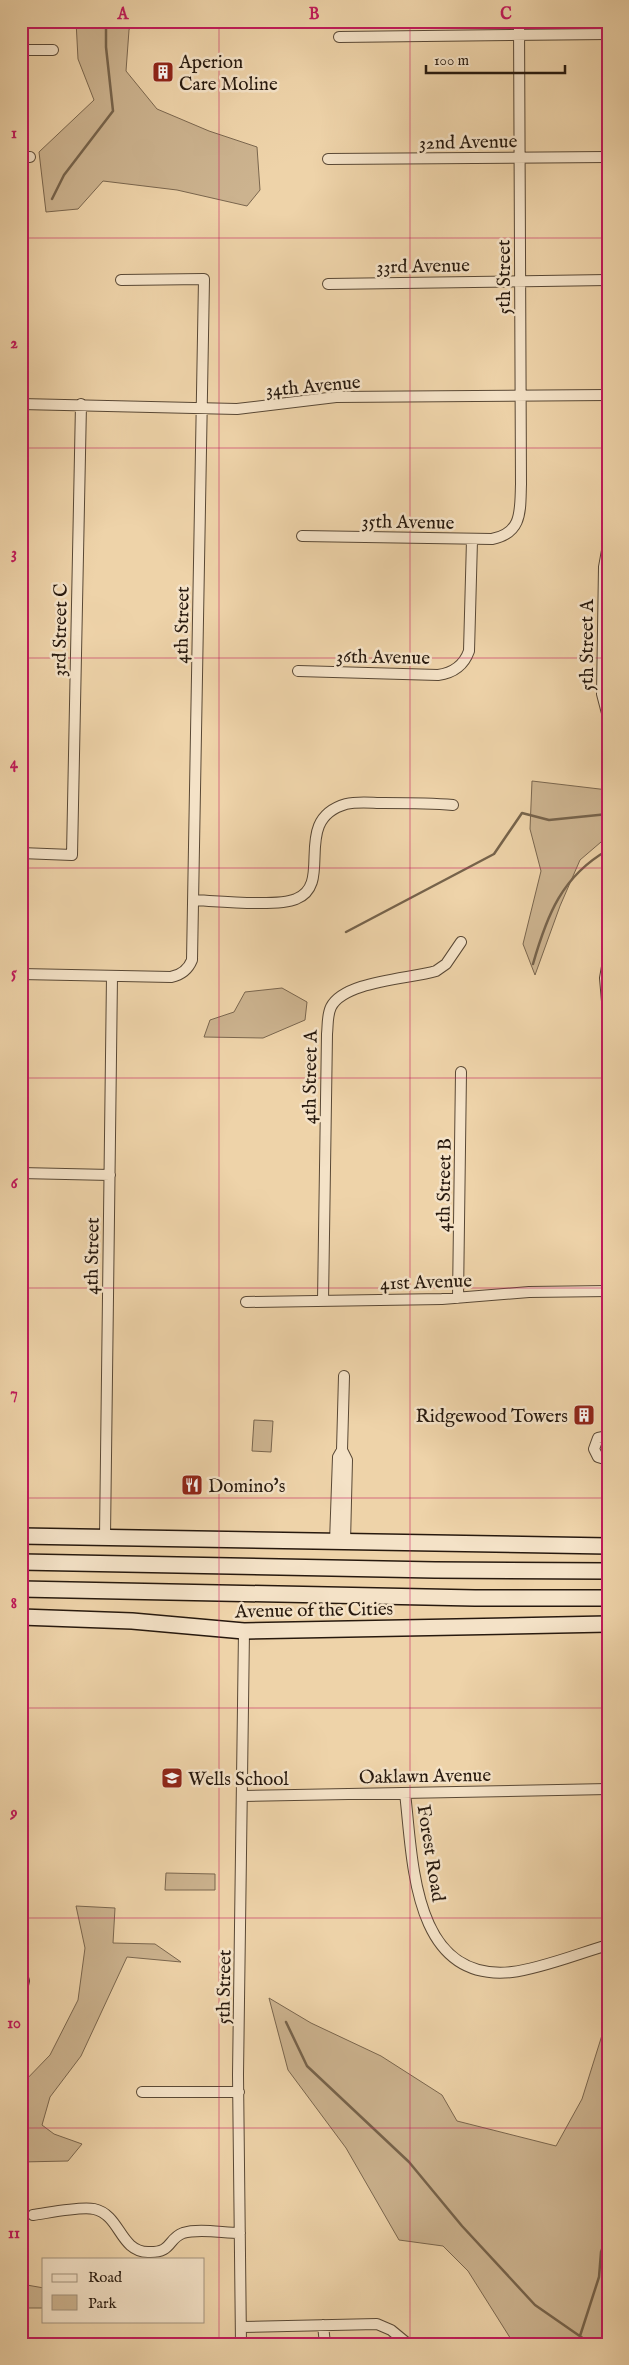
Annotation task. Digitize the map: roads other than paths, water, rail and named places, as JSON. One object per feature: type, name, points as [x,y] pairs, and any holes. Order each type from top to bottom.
[{"type":"main road","points":[[21,1536],[608,1546]]},
{"type":"main road","name":"Avenue of the Cities","points":[[21,1562],[425,1570],[608,1571]]},
{"type":"main road","name":"Avenue of the Cities","points":[[21,1589],[475,1598],[608,1598]]},
{"type":"main road","name":"Avenue of the Cities","points":[[21,1617],[132,1621],[244,1631],[608,1624]]},
{"type":"street","name":"5th Street","points":[[512,531],[520,512],[519,21]]},
{"type":"street","points":[[339,37],[608,34]]},
{"type":"street","points":[[21,50],[53,50]]},
{"type":"street","name":"32nd Avenue","points":[[328,159],[608,157]]},
{"type":"street","name":"4th Street","points":[[105,1537],[112,976],[171,977],[186,970],[192,960],[204,279],[121,280]]},
{"type":"street","name":"33rd Avenue","points":[[328,284],[608,280]]},
{"type":"street","name":"34th Avenue","points":[[21,404],[202,408],[260,407],[336,397],[608,395]]},
{"type":"street","name":"3rd Street C","points":[[21,853],[72,855],[81,404]]},
{"type":"street","name":"35th Avenue","points":[[302,536],[472,540],[498,538],[512,531]]},
{"type":"street","name":"36th Avenue","points":[[298,671],[446,674],[463,663],[469,651],[472,540]]},
{"type":"street","name":"5th Street A","points":[[607,717],[602,694],[604,567],[608,545]]},
{"type":"street","points":[[193,900],[282,902],[302,896],[308,891],[313,881],[316,833],[323,820],[341,806],[358,802],[453,805]]},
{"type":"street","name":"4th Street A","points":[[323,1301],[327,1034],[330,1008],[341,995],[356,988],[436,971],[446,964],[462,942]]},
{"type":"street","points":[[608,961],[605,978],[608,1013]]},
{"type":"street","points":[[21,974],[112,976]]},
{"type":"street","name":"4th Street B","points":[[458,1298],[462,1072]]},
{"type":"street","points":[[21,1173],[110,1175]]},
{"type":"street","name":"41st Avenue","points":[[246,1302],[458,1298],[529,1292],[608,1292]]},
{"type":"street","points":[[340,1542],[338,1457],[342,1450],[344,1376]]},
{"type":"street","points":[[608,1436],[598,1438],[594,1450],[598,1457],[608,1460]]},
{"type":"street","name":"5th Street","points":[[242,2344],[239,2092],[244,1796],[244,1631]]},
{"type":"street","name":"Oaklawn Avenue","points":[[244,1796],[608,1788]]},
{"type":"street","name":"Forest Road","points":[[405,1793],[420,1901],[437,1940],[454,1958],[462,1963],[483,1970],[512,1972],[608,1945]]},
{"type":"street","points":[[21,1994],[23,1977]]},
{"type":"street","points":[[142,2092],[239,2092]]},
{"type":"street","points":[[33,2215],[93,2209],[104,2213],[112,2220],[131,2247],[147,2252],[161,2252],[168,2248],[176,2237],[190,2232],[240,2233]]},
{"type":"street","points":[[242,2327],[366,2323],[383,2326],[400,2336],[408,2344]]},
{"type":"street","points":[[323,2325],[325,2344]]},
{"type":"waterway","points":[[52,199],[64,175],[113,111],[106,47],[106,21]]},
{"type":"waterway","points":[[346,932],[494,854],[522,813],[549,820],[608,814]]},
{"type":"waterway","points":[[533,964],[544,929],[559,898],[579,872],[592,860],[608,850]]},
{"type":"waterway","points":[[286,2022],[307,2066],[409,2162],[462,2226],[535,2305],[584,2339],[584,2344]]},
{"type":"waterway","points":[[580,2336],[599,2277],[601,2252],[608,2234]]},
{"type":"place","name":"Aperion Care Moline","points":[[163,72]]},
{"type":"place","name":"Ridgewood Towers","points":[[584,1415]]},
{"type":"place","name":"Domino's","points":[[192,1485]]},
{"type":"place","name":"Wells School","points":[[172,1778]]}]
